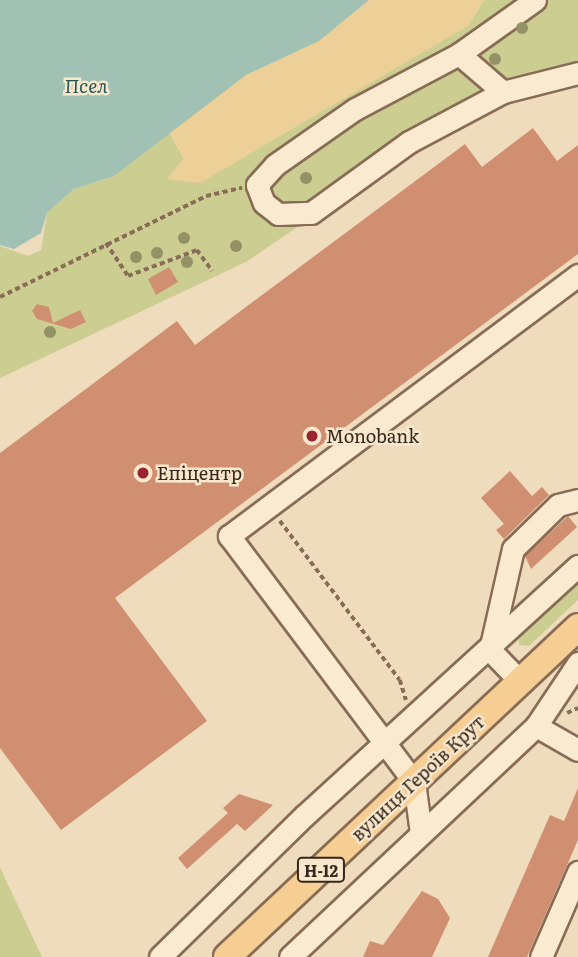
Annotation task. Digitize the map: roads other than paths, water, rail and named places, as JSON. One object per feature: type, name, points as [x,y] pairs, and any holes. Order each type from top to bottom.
[{"type":"main road","name":"вулиця Героїв Крут","points":[[228,957],[578,627]]},
{"type":"street","points":[[535,0],[459,54],[355,109],[275,165],[257,185],[264,203],[278,214],[312,213],[409,142],[503,92],[578,73]]},
{"type":"street","points":[[459,54],[503,92]]},
{"type":"street","points":[[421,832],[414,782],[229,536],[578,275]]},
{"type":"street","points":[[490,650],[513,549],[558,505],[578,500]]},
{"type":"street","points":[[160,957],[578,566]]},
{"type":"street","points":[[490,650],[519,680]]},
{"type":"street","points":[[290,957],[536,726],[578,663]]},
{"type":"street","points":[[536,726],[578,750]]},
{"type":"street","points":[[541,957],[578,873]]},
{"type":"water","name":"Псел","points":[[0,0],[369,0],[319,41],[246,75],[114,176],[74,189],[47,213],[41,233],[14,249],[0,245]]},
{"type":"place","name":"Monobank","points":[[312,436]]},
{"type":"place","name":"Епіцентр","points":[[143,473]]}]
